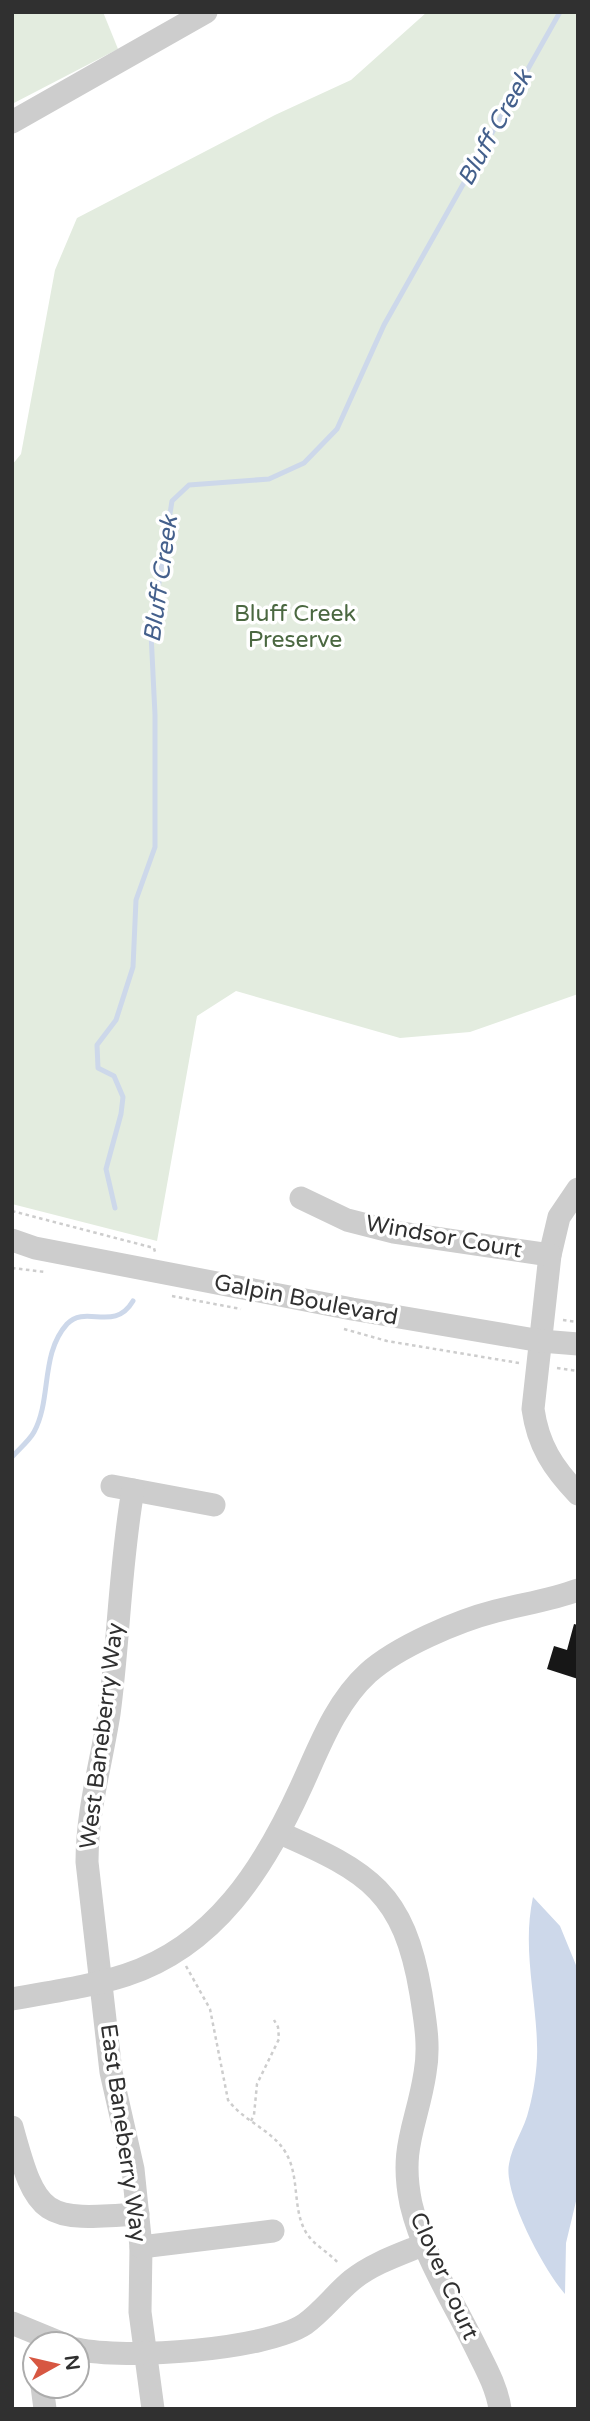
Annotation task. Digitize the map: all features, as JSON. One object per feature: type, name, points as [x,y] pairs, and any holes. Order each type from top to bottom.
[{"type":"street","points":[[12,122],[206,12]]},
{"type":"street","points":[[578,1189],[559,1217],[550,1255],[533,1409],[536,1432],[546,1455],[578,1494]]},
{"type":"street","name":"Windsor Court","points":[[301,1198],[347,1220],[394,1233],[550,1255]]},
{"type":"street","name":"Galpin Boulevard","points":[[12,1240],[24,1249],[541,1341],[578,1345]]},
{"type":"street","name":"West Baneberry Way","points":[[102,1982],[87,1862],[87,1831],[108,1716],[122,1551],[122,1488],[214,1505]]},
{"type":"street","points":[[12,1999],[102,1982],[177,1952],[205,1930],[246,1886],[280,1833],[333,1718],[349,1694],[368,1673],[398,1653],[468,1621],[578,1590]]},
{"type":"street","name":"Clover Court","points":[[280,1833],[341,1859],[368,1879],[387,1900],[412,1949],[428,2052],[425,2076],[407,2146],[411,2205],[425,2244],[487,2370],[500,2409]]},
{"type":"street","name":"East Baneberry Way","points":[[102,1982],[111,2072],[133,2169],[141,2247],[140,2312],[153,2409]]},
{"type":"street","points":[[12,2127],[27,2181],[38,2200],[53,2211],[76,2217],[138,2214]]},
{"type":"street","points":[[141,2247],[273,2231]]},
{"type":"street","points":[[91,2350],[145,2354],[280,2336],[304,2324],[353,2279],[383,2261],[425,2244]]},
{"type":"path","points":[[12,1211],[154,1248],[161,1272]]},
{"type":"path","points":[[12,1268],[47,1272]]},
{"type":"path","points":[[170,1296],[246,1310]]},
{"type":"path","points":[[336,1327],[387,1341],[578,1371]]},
{"type":"path","points":[[177,1952],[209,2009],[228,2100],[287,2153],[300,2219],[306,2233],[353,2279]]},
{"type":"path","points":[[250,2122],[254,2115],[257,2084],[279,2039],[274,2020]]},
{"type":"green space","points":[[12,12],[103,12],[118,49],[12,104]]},
{"type":"green space","name":"Bluff Creek Preserve","points":[[427,12],[578,12],[578,994],[470,1032],[400,1038],[236,991],[197,1016],[157,1241],[12,1204],[12,465],[21,454],[55,270],[77,218],[275,115],[351,80]]},
{"type":"water","points":[[533,1897],[560,1926],[578,1970],[578,2193],[566,2243],[565,2294],[547,2269],[527,2232],[512,2194],[509,2177],[509,2164],[527,2116],[536,2069],[536,2026],[529,1953]]},
{"type":"building","points":[[574,1624],[578,1625],[578,1679],[547,1669],[554,1646],[567,1650]]},
{"type":"waterway","name":"Bluff Creek","points":[[115,1208],[106,1169],[123,1097],[114,1076],[98,1068],[97,1045],[116,1020],[133,967],[136,900],[155,847],[155,715],[151,633],[172,501],[189,485],[269,479],[304,463],[337,429],[384,325],[560,12]]},
{"type":"waterway","name":"Bluff Creek","points":[[12,1457],[32,1435],[39,1419],[53,1349],[67,1324],[83,1316],[117,1315],[133,1301]]}]
